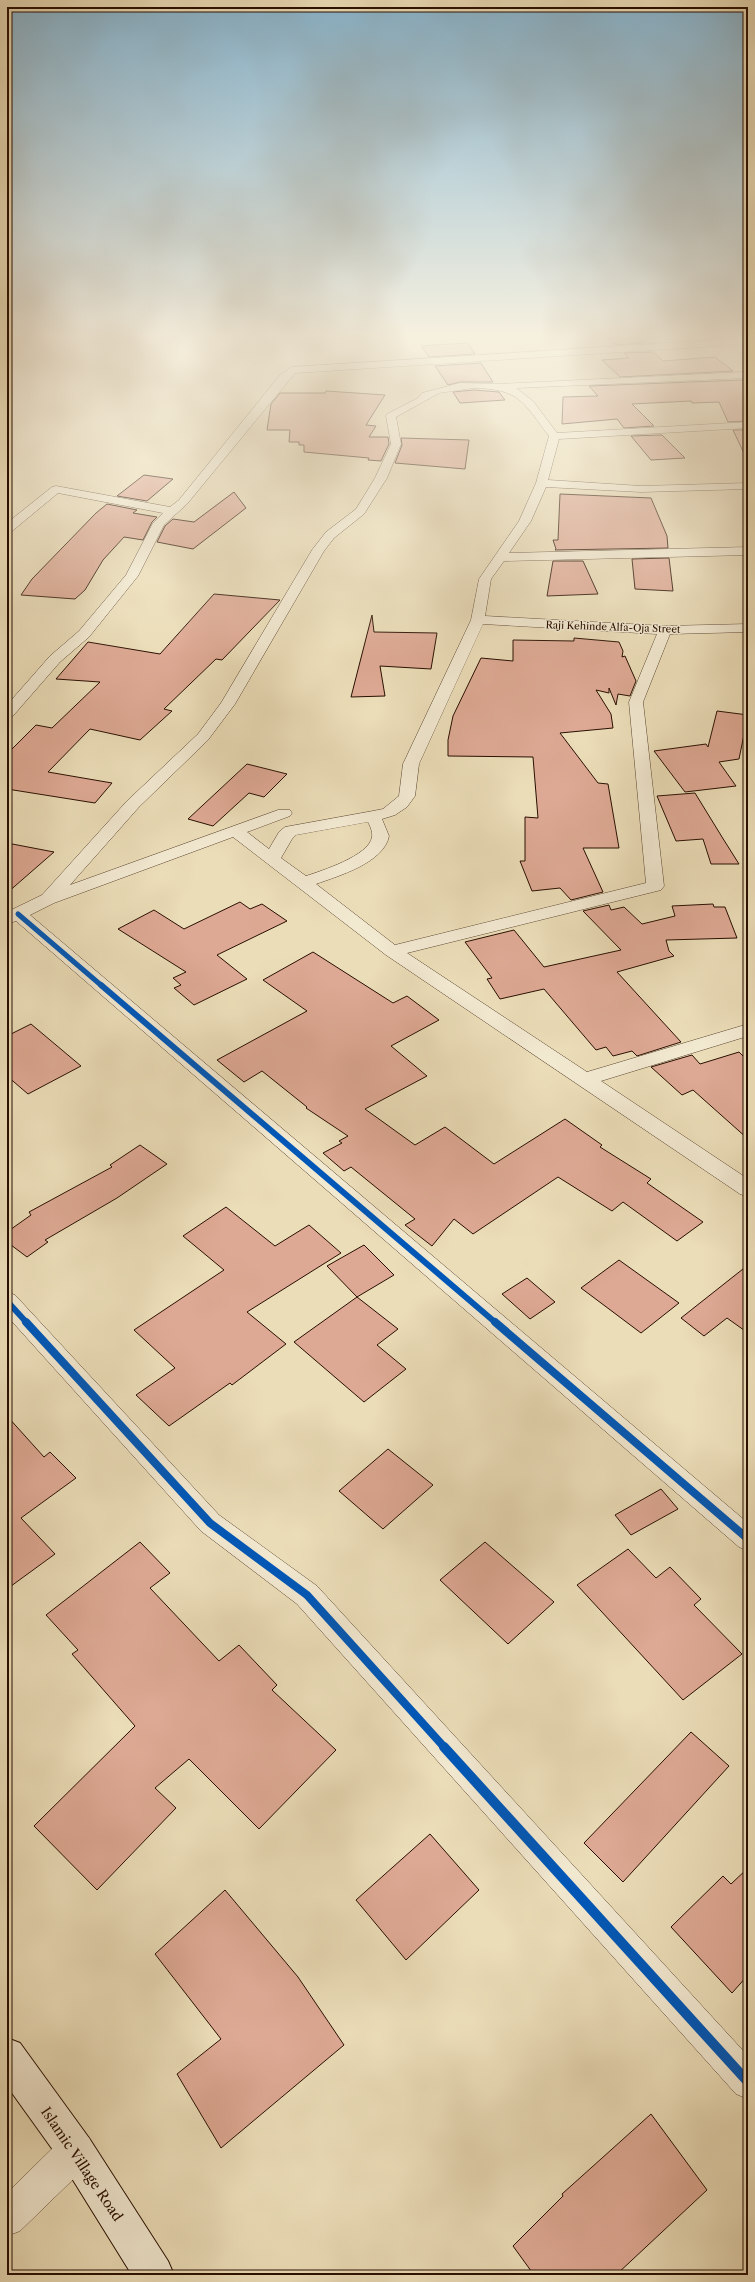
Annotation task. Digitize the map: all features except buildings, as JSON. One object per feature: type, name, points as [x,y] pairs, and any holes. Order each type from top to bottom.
[{"type":"street","points":[[7,714],[55,659],[84,634],[132,576],[139,566],[142,554],[150,543],[159,523],[182,502],[229,444]]},
{"type":"street","points":[[48,899],[133,804],[203,737],[228,704],[318,550],[330,535],[360,511],[381,478],[396,444]]},
{"type":"street","points":[[273,858],[285,836],[291,831],[389,812],[401,804],[407,796],[411,764],[478,620],[485,579],[525,521],[542,483],[552,444]]},
{"type":"street","points":[[542,483],[641,489],[748,486]]},
{"type":"street","points":[[7,529],[56,489],[172,512]]},
{"type":"street","points":[[501,557],[748,551]]},
{"type":"street","name":"Raji Kehinde Alfa-Oja Street","points":[[478,620],[665,630],[748,628]]},
{"type":"street","points":[[392,951],[655,886],[636,702],[665,630]]},
{"type":"street","points":[[284,813],[48,899],[12,916],[748,1539]]},
{"type":"street","points":[[304,883],[363,858],[374,850],[380,838],[378,827],[373,816]]},
{"type":"street","points":[[234,830],[273,858],[392,951],[748,1189]]},
{"type":"street","points":[[585,1079],[748,1030]]},
{"type":"street","points":[[7,1301],[210,1523],[308,1595],[748,2082]]},
{"type":"street","name":"Islamic Village Road","points":[[7,2056],[76,2151],[154,2275]]},
{"type":"street","points":[[7,2218],[76,2151]]},
{"type":"cycle path","points":[[18,914],[748,1539]]},
{"type":"cycle path","points":[[7,1301],[210,1523],[307,1595],[748,2082]]}]
